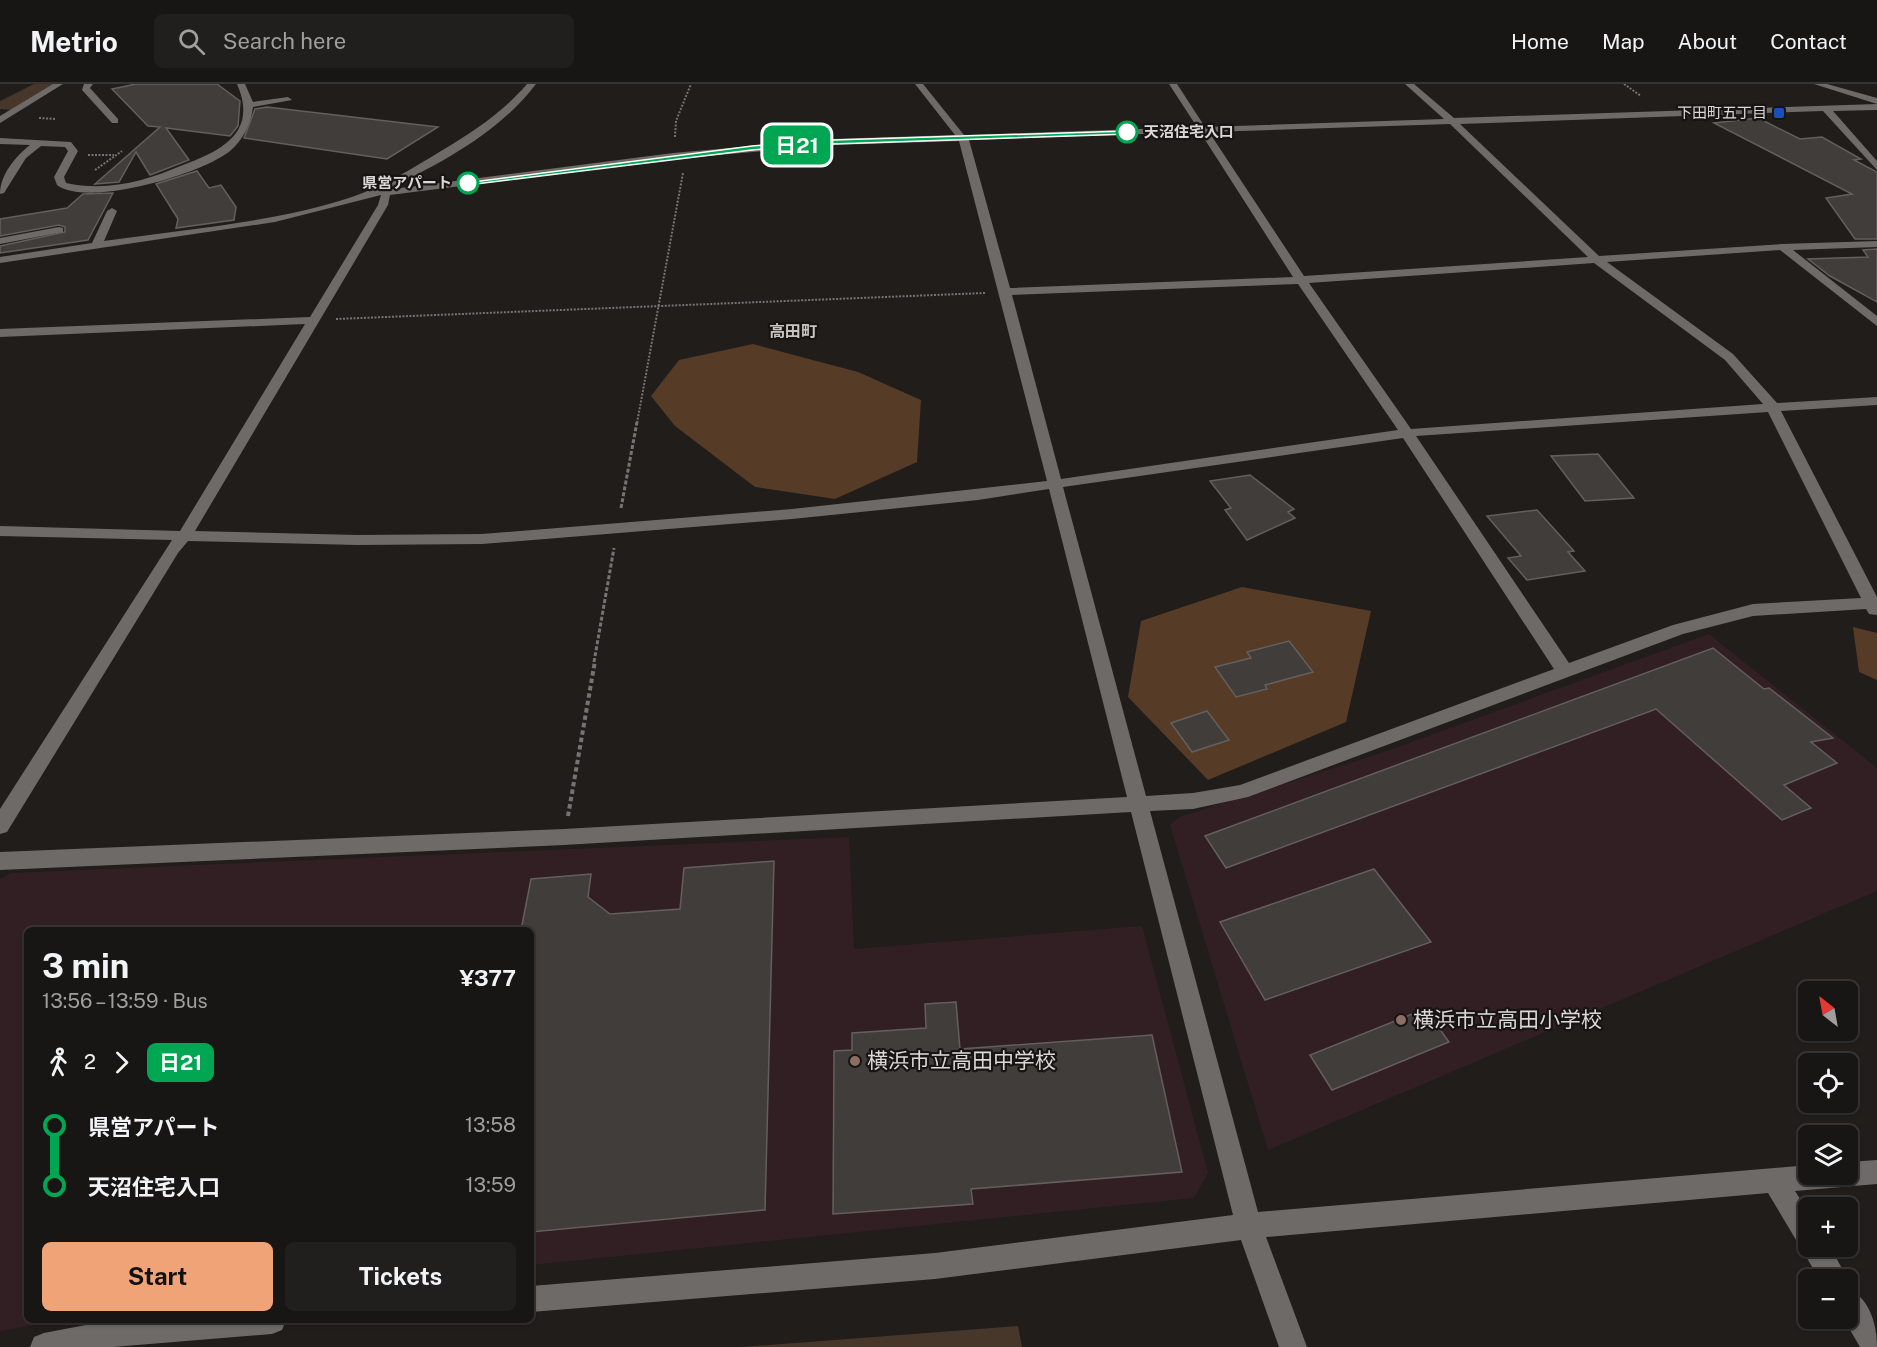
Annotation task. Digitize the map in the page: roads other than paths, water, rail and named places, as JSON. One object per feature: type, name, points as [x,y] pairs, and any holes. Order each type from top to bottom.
[{"type":"street","points":[[0,120],[59,84]]},
{"type":"street","points":[[89,84],[85,88],[115,121]]},
{"type":"street","points":[[0,141],[68,144],[73,151],[59,177],[62,185],[80,191],[105,191],[134,187],[218,155],[236,142],[248,109],[241,84]]},
{"type":"street","points":[[382,192],[477,134],[516,103],[532,84]]},
{"type":"street","points":[[919,84],[964,137],[1007,292],[1054,485],[1140,804],[1249,1226],[1293,1347]]},
{"type":"street","points":[[1173,84],[1301,280],[1565,671]]},
{"type":"street","points":[[0,861],[564,837],[1193,801],[1241,792],[1679,629],[1753,610],[1875,606],[1772,406],[1729,357],[1597,260],[1409,84]]},
{"type":"street","points":[[1818,84],[1877,101]]},
{"type":"street","points":[[1836,89],[1877,89]]},
{"type":"street","points":[[248,109],[286,105]]},
{"type":"street","points":[[0,260],[304,214],[382,192],[673,156],[833,142],[1877,107]]},
{"type":"street","points":[[1825,108],[1877,167]]},
{"type":"street","points":[[0,191],[22,156],[39,142]]},
{"type":"street","points":[[0,826],[172,550],[184,536],[315,320],[383,205],[382,192]]},
{"type":"street","points":[[97,245],[112,212]]},
{"type":"street","points":[[0,241],[59,230]]},
{"type":"street","points":[[1007,292],[1301,280],[1782,247],[1877,244]]},
{"type":"street","points":[[1782,247],[1877,322]]},
{"type":"street","points":[[0,333],[315,320]]},
{"type":"street","points":[[0,531],[358,540],[482,539],[792,514],[1054,485],[1405,433],[1772,406],[1877,401]]},
{"type":"street","points":[[1858,1173],[1877,1172]]},
{"type":"street","points":[[534,1299],[935,1266],[1249,1226],[1798,1178]]},
{"type":"street","points":[[1774,1180],[1798,1219]]},
{"type":"street","points":[[1858,1319],[1875,1347]]},
{"type":"street","points":[[44,1347],[115,1333],[237,1323]]},
{"type":"place","name":"下田町五丁目","points":[[1779,113]]},
{"type":"place","name":"天沼住宅入口","points":[[1127,132]]},
{"type":"place","name":"県営アパート","points":[[468,183]]},
{"type":"place","name":"横浜市立高田小学校","points":[[1401,1020]]},
{"type":"place","name":"横浜市立高田中学校","points":[[855,1061]]},
{"type":"district","name":"高田町","points":[[793,331]]}]
